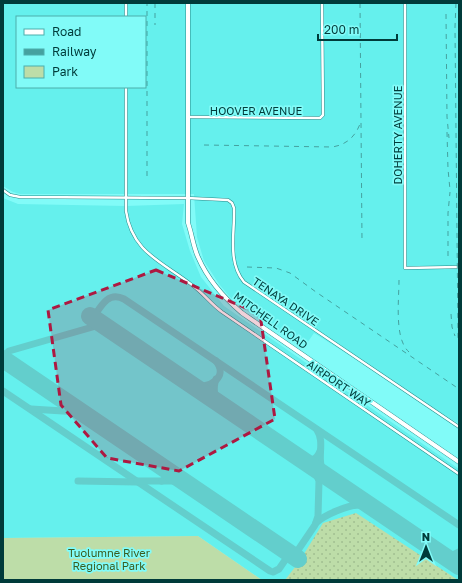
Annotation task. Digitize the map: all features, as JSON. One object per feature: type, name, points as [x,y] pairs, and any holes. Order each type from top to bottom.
[{"type":"main road","name":"MITCHELL ROAD","points":[[188,3],[188,223],[198,257],[210,280],[227,300],[249,318],[459,462]]},
{"type":"street","points":[[126,3],[126,16]]},
{"type":"street","name":"HOOVER AVENUE","points":[[188,117],[320,118],[323,115],[322,3]]},
{"type":"street","name":"DOHERTY AVENUE","points":[[405,3],[405,268],[459,267]]},
{"type":"street","name":"AIRPORT WAY","points":[[126,88],[127,218],[131,231],[140,245],[151,256],[193,285],[222,312],[459,474]]},
{"type":"street","name":"TENAYA DRIVE","points":[[3,190],[10,195],[20,197],[226,199],[232,203],[234,210],[234,263],[239,276],[248,286],[459,427]]},
{"type":"highlighted area","points":[[156,270],[260,314],[275,419],[179,471],[107,458],[61,405],[48,310]]},
{"type":"shaded area","points":[[3,3],[459,3],[459,424],[314,333],[303,349],[240,306],[219,284],[204,261],[197,237],[194,194],[20,194],[3,186]]},
{"type":"shaded area","points":[[3,198],[18,204],[126,206],[184,204],[182,224],[190,251],[201,277],[224,306],[459,469],[459,580],[262,580],[198,536],[3,538]]},
{"type":"green space","points":[[356,513],[458,580],[285,580],[299,562],[323,523]]},
{"type":"green space","name":"Tuolumne River Regional Park","points":[[198,536],[262,580],[3,580],[3,538]]},
{"type":"taxiway","points":[[93,318],[109,298],[118,297],[124,299],[459,525]]},
{"type":"taxiway","points":[[10,364],[5,357],[9,351],[103,324]]},
{"type":"taxiway","points":[[192,385],[205,386],[215,381],[219,377],[220,372],[216,361]]},
{"type":"taxiway","points":[[216,379],[214,392],[216,398],[221,404]]},
{"type":"taxiway","points":[[3,391],[270,571],[273,572],[279,569],[290,553]]},
{"type":"taxiway","points":[[31,409],[79,412],[84,414]]},
{"type":"taxiway","points":[[317,430],[321,442],[321,467],[329,478]]},
{"type":"taxiway","points":[[301,459],[312,460],[319,454],[320,451]]},
{"type":"taxiway","points":[[294,556],[315,525],[318,516],[319,481],[315,471],[308,464]]},
{"type":"taxiway","points":[[162,481],[168,475],[165,469]]},
{"type":"taxiway","points":[[78,481],[137,482]]},
{"type":"taxiway","points":[[137,481],[177,481],[186,483]]},
{"type":"taxiway","points":[[316,523],[330,514],[354,505],[374,508]]},
{"type":"taxiway","points":[[443,555],[451,556],[459,552]]},
{"type":"taxiway","points":[[459,553],[457,559],[459,565]]},
{"type":"runway","points":[[90,316],[459,566]]},
{"type":"runway","points":[[3,359],[298,559]]},
{"type":"railway","points":[[147,3],[147,176]]},
{"type":"railway","points":[[155,3],[155,25]]},
{"type":"railway","points":[[360,3],[362,241]]},
{"type":"railway","points":[[456,3],[455,27],[459,347]]},
{"type":"railway","points":[[446,14],[447,117],[449,138]]},
{"type":"railway","points":[[204,145],[332,147],[349,140],[360,124]]},
{"type":"railway","points":[[447,132],[450,190]]},
{"type":"railway","points":[[448,256],[448,213],[450,192]]},
{"type":"railway","points":[[247,267],[276,268],[290,273],[459,389]]},
{"type":"railway","points":[[399,280],[399,329],[404,346],[409,352]]},
{"type":"railway","points":[[451,314],[452,327],[455,336]]}]
